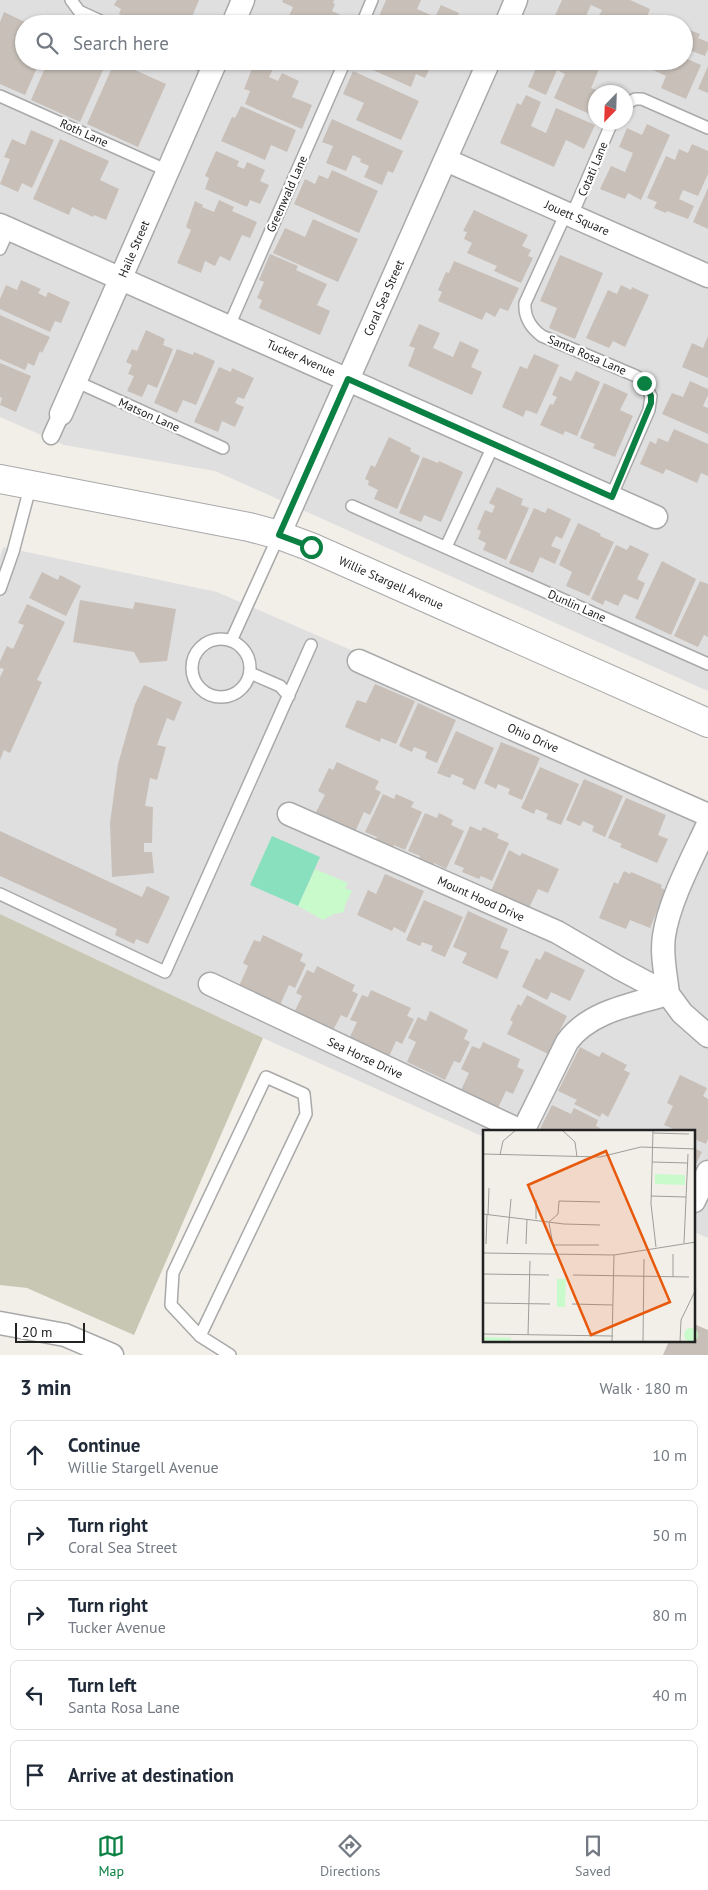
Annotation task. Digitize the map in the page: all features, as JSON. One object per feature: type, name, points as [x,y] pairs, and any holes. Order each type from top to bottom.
[{"type":"street","points":[[237,15],[243,0]]},
{"type":"street","points":[[510,15],[516,0]]},
{"type":"street","name":"Haile Street","points":[[52,436],[168,171],[205,70]]},
{"type":"street","name":"Coral Sea Street","points":[[279,535],[485,70]]},
{"type":"street","name":"Jouett Square","points":[[446,160],[708,276]]},
{"type":"street","name":"Tucker Avenue","points":[[5,227],[656,517]]},
{"type":"street","name":"Willie Stargell Avenue","points":[[0,479],[279,535],[311,547],[708,723]]},
{"type":"street","name":"Ohio Drive","points":[[359,662],[708,815]]},
{"type":"street","name":"Mount Hood Drive","points":[[289,814],[557,932],[668,994]]},
{"type":"street","points":[[708,824],[676,896],[664,936],[663,955],[668,994],[682,1013],[708,1036]]},
{"type":"street","name":"Sea Horse Drive","points":[[210,984],[520,1130]]},
{"type":"street","name":"Sea Horse Drive","points":[[523,1130],[567,1042],[574,1033],[614,1009],[668,994]]},
{"type":"street","points":[[696,1197],[708,1172]]},
{"type":"street","points":[[0,1323],[65,1335],[112,1355]]},
{"type":"lane","points":[[71,0],[79,11],[88,15]]},
{"type":"lane","points":[[366,15],[372,0]]},
{"type":"lane","name":"Greenwald Lane","points":[[229,326],[341,70]]},
{"type":"lane","name":"Roth Lane","points":[[0,96],[168,171]]},
{"type":"lane","points":[[633,100],[642,99],[708,128]]},
{"type":"lane","name":"Cotati Lane","points":[[569,214],[608,130]]},
{"type":"lane","name":"Santa Rosa Lane","points":[[569,214],[525,303],[526,317],[534,330],[542,336],[636,376],[648,389],[651,403],[649,410],[612,497]]},
{"type":"lane","points":[[0,249],[5,227]]},
{"type":"lane","name":"Matson Lane","points":[[75,381],[223,448]]},
{"type":"lane","points":[[446,548],[494,444]]},
{"type":"lane","points":[[0,589],[13,552],[31,484]]},
{"type":"lane","name":"Dunlin Lane","points":[[352,506],[708,664]]},
{"type":"lane","points":[[231,640],[279,535]]},
{"type":"lane","points":[[221,638],[231,640],[238,644],[249,657],[250,673],[247,683],[231,695],[221,697],[211,695],[202,690],[196,682],[192,673],[192,663],[202,645],[211,640],[221,638]]},
{"type":"lane","points":[[0,894],[165,972],[311,645]]},
{"type":"lane","points":[[250,673],[280,686],[289,696]]},
{"type":"lane","points":[[200,1336],[306,1114],[304,1094],[266,1077],[173,1273],[171,1305],[200,1336],[230,1355]]},
{"type":"shaded area","points":[[0,0],[708,0],[708,691],[215,471],[64,445],[0,417]]},
{"type":"shaded area","points":[[3,547],[217,592],[708,805],[708,1238],[696,1233],[696,1130],[483,1130],[483,1137],[263,1038],[0,914],[0,557]]},
{"type":"shaded area","points":[[0,914],[263,1038],[134,1335],[27,1288],[0,1285]]},
{"type":"green space","points":[[272,836],[320,857],[298,906],[250,885]]},
{"type":"green space","points":[[315,869],[348,883],[345,888],[352,891],[345,905],[344,912],[334,914],[323,920],[298,906]]},
{"type":"building","points":[[117,0],[199,0],[193,15],[121,15],[119,14],[121,9],[114,5]]},
{"type":"building","points":[[283,0],[334,0],[333,3],[335,4],[332,11],[341,15],[289,15],[293,7],[282,2]]},
{"type":"building","points":[[386,0],[421,0],[417,9],[430,15],[380,15]]},
{"type":"building","points":[[562,0],[630,0],[650,9],[648,15],[600,15],[602,10],[591,5],[586,15],[555,15]]},
{"type":"building","points":[[441,5],[459,13],[458,15],[436,15]]},
{"type":"building","points":[[4,12],[15,17],[15,70],[36,70],[25,95],[0,84],[0,22]]},
{"type":"building","points":[[693,31],[700,34],[698,38],[708,42],[705,56],[693,52]]},
{"type":"building","points":[[693,62],[701,65],[686,99],[661,88],[666,76],[653,70],[693,70]]},
{"type":"building","points":[[708,66],[708,93],[698,89]]},
{"type":"building","points":[[44,70],[103,70],[80,122],[31,100]]},
{"type":"building","points":[[111,70],[135,70],[166,84],[138,147],[87,124]]},
{"type":"building","points":[[251,70],[272,70],[269,77],[278,81],[282,73],[299,81],[292,97],[312,105],[302,129],[245,104],[250,91],[244,89]]},
{"type":"building","points":[[373,70],[429,70],[425,78],[416,74],[411,87]]},
{"type":"building","points":[[535,70],[557,70],[546,95],[528,87]]},
{"type":"building","points":[[557,70],[599,70],[592,85],[588,85],[588,113],[554,98],[565,74]]},
{"type":"building","points":[[353,71],[419,101],[401,140],[356,120],[364,103],[343,94]]},
{"type":"building","points":[[526,95],[541,102],[531,126],[546,133],[556,108],[588,122],[588,130],[593,130],[584,149],[566,140],[554,167],[500,143],[517,103],[521,105]]},
{"type":"building","points":[[241,106],[296,130],[287,152],[271,145],[265,160],[221,141],[232,117],[235,118]]},
{"type":"building","points":[[332,119],[403,151],[393,173],[388,171],[382,185],[364,177],[369,166],[360,162],[361,159],[353,155],[346,171],[326,163],[333,146],[322,142]]},
{"type":"building","points":[[647,124],[670,135],[641,200],[628,193],[625,199],[600,189],[611,166],[625,172],[633,153],[619,147],[626,130],[631,130],[642,135]]},
{"type":"building","points":[[31,130],[54,140],[32,188],[22,183],[18,192],[0,184],[10,159],[4,157],[12,139],[25,145]]},
{"type":"building","points":[[60,139],[109,161],[100,180],[119,189],[106,220],[94,215],[93,217],[72,207],[69,215],[33,199]]},
{"type":"building","points":[[692,144],[708,151],[708,174],[698,196],[683,190],[679,199],[694,206],[688,219],[654,208],[657,202],[647,198],[666,156],[675,160],[679,149],[688,153]]},
{"type":"building","points":[[216,151],[239,161],[237,166],[244,169],[247,162],[265,170],[260,181],[269,185],[260,204],[250,200],[247,207],[205,189],[209,178],[205,176]]},
{"type":"building","points":[[332,170],[378,191],[359,233],[294,204],[305,179],[315,184],[319,175],[328,179]]},
{"type":"building","points":[[708,188],[708,229],[693,222]]},
{"type":"building","points":[[219,200],[234,207],[232,211],[257,222],[250,238],[242,235],[230,261],[220,256],[215,266],[205,261],[201,273],[177,263],[191,230],[186,227],[195,201],[203,205],[202,207],[214,212]]},
{"type":"building","points":[[474,210],[528,235],[522,246],[531,250],[528,256],[533,258],[521,283],[494,271],[497,266],[467,253],[472,243],[464,239],[467,232],[463,231]]},
{"type":"building","points":[[313,219],[358,239],[338,282],[273,253],[285,228],[305,237]]},
{"type":"building","points":[[270,254],[298,266],[296,270],[327,284],[317,305],[330,311],[320,335],[259,308],[262,300],[257,298],[264,282],[259,280]]},
{"type":"building","points":[[560,255],[603,273],[575,339],[549,328],[557,308],[540,301]]},
{"type":"building","points":[[454,261],[519,288],[508,311],[500,308],[495,317],[486,312],[482,320],[438,301],[442,292],[438,290],[446,272],[449,273]]},
{"type":"building","points":[[21,280],[41,289],[38,293],[46,297],[48,292],[70,302],[61,323],[55,321],[50,332],[0,309],[0,299],[6,285],[17,290]]},
{"type":"building","points":[[621,285],[631,290],[632,287],[649,295],[625,347],[613,341],[609,348],[586,338],[608,290],[617,294]]},
{"type":"building","points":[[0,315],[50,337],[42,353],[40,351],[34,366],[28,363],[25,370],[0,359]]},
{"type":"building","points":[[419,324],[440,333],[433,348],[453,357],[460,341],[479,350],[471,367],[482,372],[472,395],[408,366],[415,348],[409,346]]},
{"type":"building","points":[[146,330],[165,339],[163,345],[173,349],[157,388],[148,384],[142,397],[127,391],[134,376],[128,374],[132,365],[126,362],[132,349],[137,351]]},
{"type":"building","points":[[708,336],[708,378],[682,367],[692,343],[703,348]]},
{"type":"building","points":[[177,349],[193,355],[194,352],[215,361],[196,405],[183,400],[177,413],[154,403]]},
{"type":"building","points":[[534,354],[559,365],[537,414],[526,410],[523,417],[502,407],[520,366],[527,369]]},
{"type":"building","points":[[0,363],[31,376],[16,412],[0,405],[2,398],[0,397]]},
{"type":"building","points":[[219,367],[231,372],[232,368],[254,378],[244,399],[238,397],[235,403],[244,407],[235,427],[222,421],[218,432],[194,422]]},
{"type":"building","points":[[576,371],[600,382],[577,436],[565,431],[563,435],[540,425],[550,404],[553,405],[557,397],[552,395],[560,376],[571,381]]},
{"type":"building","points":[[690,381],[708,389],[708,395],[703,406],[708,408],[708,434],[662,414],[672,393],[683,397]]},
{"type":"building","points":[[604,383],[628,394],[620,410],[633,416],[615,457],[593,448],[595,444],[580,438]]},
{"type":"building","points":[[674,429],[708,444],[708,476],[701,473],[697,483],[666,469],[663,474],[640,464],[650,441],[656,444],[658,438],[668,442]]},
{"type":"building","points":[[389,437],[411,448],[410,451],[420,456],[397,509],[374,499],[378,490],[368,485],[369,481],[365,479],[371,465],[375,467]]},
{"type":"building","points":[[423,457],[438,463],[439,461],[463,472],[441,522],[424,515],[421,522],[399,513]]},
{"type":"building","points":[[497,487],[523,499],[521,505],[529,508],[506,560],[483,550],[486,543],[478,539],[481,531],[477,529],[485,510],[492,513],[495,506],[489,503]]},
{"type":"building","points":[[534,508],[545,513],[548,508],[571,519],[562,539],[556,536],[551,546],[561,550],[555,564],[540,557],[533,573],[509,563]]},
{"type":"building","points":[[578,523],[614,542],[589,596],[566,586],[572,572],[559,565]]},
{"type":"building","points":[[616,545],[627,550],[630,545],[649,554],[637,579],[645,583],[638,600],[624,594],[618,606],[605,600],[603,605],[591,599]]},
{"type":"building","points":[[662,561],[696,579],[671,635],[635,618]]},
{"type":"building","points":[[42,572],[58,580],[60,575],[81,586],[66,616],[29,598]]},
{"type":"building","points":[[700,581],[708,584],[708,637],[704,635],[698,647],[674,636]]},
{"type":"building","points":[[80,600],[133,609],[135,602],[176,609],[167,661],[140,663],[134,652],[73,642]]},
{"type":"building","points":[[27,604],[65,622],[37,680],[42,682],[10,753],[4,750],[0,760],[0,677],[4,669],[0,668],[0,661],[7,646],[13,649],[24,625],[18,623]]},
{"type":"building","points":[[375,684],[415,701],[396,744],[381,738],[380,742],[345,727],[357,700],[366,703]]},
{"type":"building","points":[[144,685],[182,702],[174,721],[167,718],[157,745],[166,747],[157,780],[150,778],[145,806],[153,807],[152,843],[144,843],[144,852],[152,852],[154,873],[112,877],[110,823],[118,764],[135,704]]},
{"type":"building","points":[[418,703],[456,720],[437,763],[425,758],[427,752],[414,747],[412,752],[399,746]]},
{"type":"building","points":[[456,731],[494,748],[475,790],[462,784],[464,779],[452,774],[450,778],[437,773]]},
{"type":"building","points":[[501,742],[540,758],[522,800],[508,794],[510,789],[498,784],[496,789],[484,783]]},
{"type":"building","points":[[337,762],[379,781],[375,789],[381,792],[370,815],[364,812],[355,832],[315,814],[325,795],[318,791],[329,768],[333,770]]},
{"type":"building","points":[[540,767],[579,784],[561,825],[546,819],[548,814],[536,809],[534,814],[521,808]]},
{"type":"building","points":[[584,779],[623,796],[605,837],[592,831],[594,826],[583,821],[580,826],[566,820]]},
{"type":"building","points":[[383,794],[394,799],[396,794],[414,802],[411,807],[422,812],[405,850],[394,845],[392,849],[375,841],[377,837],[365,832]]},
{"type":"building","points":[[626,798],[666,815],[658,835],[668,839],[657,863],[620,847],[622,844],[608,838]]},
{"type":"building","points":[[425,813],[437,818],[439,813],[453,820],[451,825],[464,831],[446,869],[434,863],[432,867],[418,860],[420,856],[408,851]]},
{"type":"building","points":[[470,826],[481,831],[483,827],[499,834],[497,838],[509,843],[492,881],[481,876],[479,879],[462,872],[464,868],[454,864]]},
{"type":"building","points":[[0,831],[142,897],[147,886],[170,897],[148,944],[136,939],[134,944],[115,935],[117,929],[0,876]]},
{"type":"building","points":[[509,850],[520,856],[522,853],[559,869],[548,893],[538,889],[529,908],[491,891]]},
{"type":"building","points":[[624,871],[662,885],[661,888],[666,890],[650,928],[630,920],[626,929],[599,918],[614,882],[618,884]]},
{"type":"building","points":[[385,874],[424,891],[405,933],[394,927],[392,931],[357,915],[368,890],[376,894]]},
{"type":"building","points":[[424,900],[463,917],[445,957],[431,951],[433,946],[422,942],[420,946],[406,940]]},
{"type":"building","points":[[468,911],[508,929],[500,948],[509,951],[497,979],[462,963],[467,953],[453,947]]},
{"type":"building","points":[[263,935],[303,954],[300,961],[306,964],[295,988],[289,985],[280,1005],[239,986],[248,966],[243,963],[254,940],[260,942]]},
{"type":"building","points":[[545,951],[585,970],[570,1001],[551,992],[547,1000],[522,987],[536,958],[540,960]]},
{"type":"building","points":[[317,966],[355,985],[352,991],[358,994],[347,1018],[341,1015],[331,1034],[293,1015],[302,996],[296,993],[307,970],[314,973]]},
{"type":"building","points":[[371,990],[411,1008],[407,1016],[414,1019],[402,1044],[396,1041],[388,1059],[348,1041],[357,1022],[350,1020],[362,995],[368,997]]},
{"type":"building","points":[[527,995],[567,1016],[548,1054],[507,1034],[513,1022],[510,1020],[518,1004],[521,1006]]},
{"type":"building","points":[[430,1011],[468,1030],[464,1039],[470,1042],[460,1063],[454,1061],[445,1080],[407,1062],[416,1042],[408,1038],[418,1017],[426,1021]]},
{"type":"building","points":[[483,1042],[520,1059],[517,1067],[524,1070],[513,1094],[506,1091],[497,1110],[460,1092],[469,1073],[461,1069],[472,1046],[480,1049]]},
{"type":"building","points":[[580,1047],[599,1057],[602,1052],[627,1065],[624,1070],[630,1073],[608,1117],[602,1113],[600,1117],[574,1104],[577,1100],[558,1091]]},
{"type":"building","points":[[680,1075],[707,1088],[703,1096],[708,1099],[708,1139],[706,1144],[696,1140],[696,1130],[676,1130],[664,1125],[673,1106],[667,1103]]},
{"type":"building","points":[[552,1105],[571,1114],[574,1108],[598,1120],[596,1126],[600,1128],[599,1130],[540,1130]]},
{"type":"building","points":[[696,1149],[702,1152],[696,1164]]},
{"type":"building","points":[[696,1325],[708,1330],[708,1355],[663,1355],[669,1342],[696,1342]]},
{"type":"route","points":[[311,547],[279,535],[348,379],[612,497],[651,403],[651,396],[644,383]]}]
